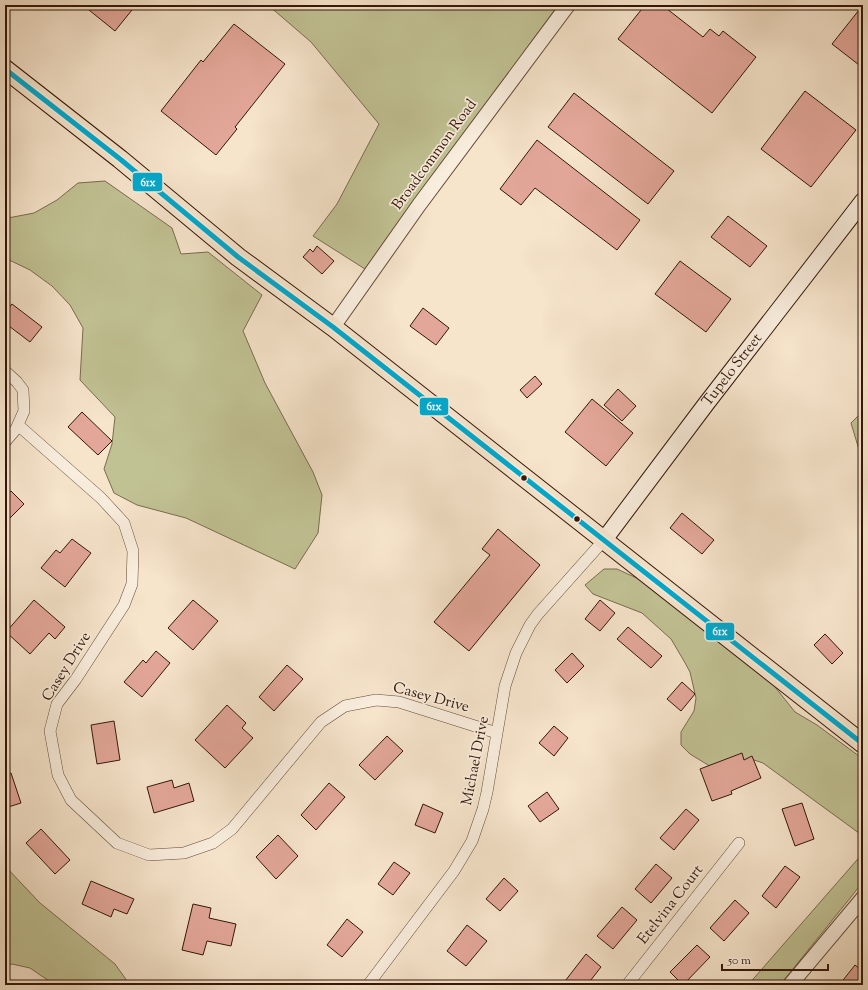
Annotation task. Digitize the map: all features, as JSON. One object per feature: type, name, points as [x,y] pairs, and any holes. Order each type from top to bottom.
[{"type":"main road","points":[[5,69],[120,159],[238,257],[333,327],[863,744]]},
{"type":"main road","name":"Tupelo Street","points":[[604,540],[706,404],[863,201]]},
{"type":"street","name":"Broadcommon Road","points":[[333,327],[419,205],[568,5]]},
{"type":"street","points":[[5,371],[23,390],[24,411],[16,429],[5,442]]},
{"type":"street","name":"Casey Drive","points":[[18,425],[101,498],[124,523],[133,551],[132,584],[124,605],[76,679],[57,704],[50,731],[58,775],[71,800],[117,843],[149,855],[184,853],[213,843],[232,829],[321,722],[345,706],[376,700],[399,702],[497,733]]},
{"type":"street","name":"Michael Drive","points":[[368,985],[454,871],[472,841],[484,804],[505,686],[510,667],[530,625],[552,597],[604,540]]},
{"type":"street","name":"Etelvina Court","points":[[627,985],[739,843]]},
{"type":"street","points":[[790,985],[863,898]]},
{"type":"green space","points":[[268,5],[552,5],[556,8],[365,269],[313,236],[337,204],[379,124],[311,42]]},
{"type":"green space","points":[[105,181],[172,228],[181,254],[208,252],[262,295],[243,331],[265,383],[313,472],[322,495],[318,533],[295,569],[186,518],[137,505],[114,493],[104,469],[112,444],[115,417],[80,380],[83,328],[70,305],[52,286],[30,270],[5,258],[5,216],[8,218],[34,213],[57,200],[78,183]]},
{"type":"green space","points":[[863,411],[863,463],[851,423]]},
{"type":"green space","points":[[604,569],[617,569],[641,580],[763,672],[795,712],[817,725],[863,759],[863,836],[763,763],[751,759],[713,768],[690,754],[681,745],[681,732],[694,711],[696,698],[690,672],[671,639],[642,613],[593,594],[585,585]]},
{"type":"green space","points":[[863,853],[863,882],[780,985],[748,985]]},
{"type":"green space","points":[[5,866],[40,903],[115,964],[130,985],[55,985],[30,968],[12,964],[5,966]]},
{"type":"building","points":[[93,5],[136,5],[115,31],[89,10]]},
{"type":"building","points":[[645,5],[662,5],[703,37],[710,29],[719,36],[723,31],[756,57],[712,113],[618,39]]},
{"type":"building","points":[[863,5],[863,68],[832,44]]},
{"type":"building","points":[[234,24],[285,64],[235,127],[237,129],[216,155],[161,111],[201,60],[203,62]]},
{"type":"building","points":[[805,91],[856,130],[811,187],[761,149]]},
{"type":"building","points":[[574,93],[674,171],[648,204],[548,127]]},
{"type":"building","points":[[537,140],[640,220],[617,250],[535,188],[521,205],[500,189]]},
{"type":"building","points":[[728,216],[767,246],[750,267],[711,237]]},
{"type":"building","points":[[317,246],[334,261],[322,274],[303,257],[310,249],[313,252]]},
{"type":"building","points":[[680,261],[731,299],[706,332],[655,294]]},
{"type":"building","points":[[12,304],[42,327],[30,342],[5,323],[5,312]]},
{"type":"building","points":[[423,308],[449,328],[436,345],[410,326]]},
{"type":"building","points":[[535,376],[542,384],[527,398],[520,390]]},
{"type":"building","points":[[618,389],[636,406],[622,421],[604,405]]},
{"type":"building","points":[[592,399],[633,433],[606,466],[565,432]]},
{"type":"building","points":[[82,412],[112,441],[98,455],[68,427]]},
{"type":"building","points":[[11,491],[24,504],[5,523],[5,496]]},
{"type":"building","points":[[682,513],[714,540],[702,554],[670,528]]},
{"type":"building","points":[[498,529],[540,565],[469,651],[434,622],[490,555],[482,549]]},
{"type":"building","points":[[72,539],[91,553],[65,587],[41,568],[56,550],[60,553]]},
{"type":"building","points":[[34,600],[65,627],[55,639],[49,633],[30,654],[6,632]]},
{"type":"building","points":[[193,600],[218,621],[193,650],[168,628]]},
{"type":"building","points":[[600,600],[615,613],[600,631],[585,619]]},
{"type":"building","points":[[628,627],[662,656],[651,668],[617,639]]},
{"type":"building","points":[[825,634],[843,653],[832,664],[814,645]]},
{"type":"building","points":[[156,651],[170,663],[142,697],[124,682],[143,660],[146,663]]},
{"type":"building","points":[[572,653],[584,666],[567,683],[555,670]]},
{"type":"building","points":[[287,665],[303,679],[274,711],[259,697]]},
{"type":"building","points":[[682,682],[695,694],[681,711],[667,699]]},
{"type":"building","points":[[5,695],[9,696],[5,709]]},
{"type":"building","points":[[227,705],[246,723],[242,728],[253,738],[225,768],[195,740]]},
{"type":"building","points":[[114,721],[120,760],[97,764],[91,725]]},
{"type":"building","points":[[554,726],[568,738],[554,756],[539,743]]},
{"type":"building","points":[[387,736],[403,751],[375,780],[359,765]]},
{"type":"building","points":[[742,753],[744,760],[752,756],[761,778],[731,791],[732,794],[712,801],[700,769]]},
{"type":"building","points":[[11,773],[21,803],[5,808],[5,775]]},
{"type":"building","points":[[172,780],[174,788],[189,783],[194,801],[154,813],[147,787]]},
{"type":"building","points":[[329,783],[345,797],[316,830],[301,815]]},
{"type":"building","points":[[547,792],[559,809],[540,822],[528,806]]},
{"type":"building","points":[[802,803],[814,839],[795,846],[782,809]]},
{"type":"building","points":[[423,804],[443,813],[435,833],[415,825]]},
{"type":"building","points":[[686,809],[699,820],[674,850],[660,838]]},
{"type":"building","points":[[41,829],[70,860],[55,874],[26,843]]},
{"type":"building","points":[[278,835],[298,856],[276,879],[256,857]]},
{"type":"building","points":[[394,862],[410,873],[393,895],[378,884]]},
{"type":"building","points":[[656,864],[672,878],[651,903],[635,889]]},
{"type":"building","points":[[785,866],[800,877],[776,908],[762,896]]},
{"type":"building","points":[[504,878],[518,891],[500,911],[486,899]]},
{"type":"building","points":[[91,881],[134,899],[127,914],[114,909],[111,917],[82,904]]},
{"type":"building","points":[[735,900],[749,913],[724,941],[710,928]]},
{"type":"building","points":[[193,904],[211,908],[209,918],[236,924],[231,946],[207,941],[203,955],[182,950]]},
{"type":"building","points":[[622,907],[637,920],[613,949],[597,936]]},
{"type":"building","points":[[347,919],[363,932],[342,957],[327,945]]},
{"type":"building","points":[[467,925],[487,941],[466,966],[447,951]]},
{"type":"building","points":[[697,945],[710,957],[683,985],[670,972]]},
{"type":"building","points":[[586,954],[601,967],[587,985],[562,985]]},
{"type":"building","points":[[855,965],[860,969],[863,966],[863,985],[841,985],[840,984]]},
{"type":"transit line","name":"61x","points":[[5,69],[120,159],[238,257],[333,327],[863,744]]}]
